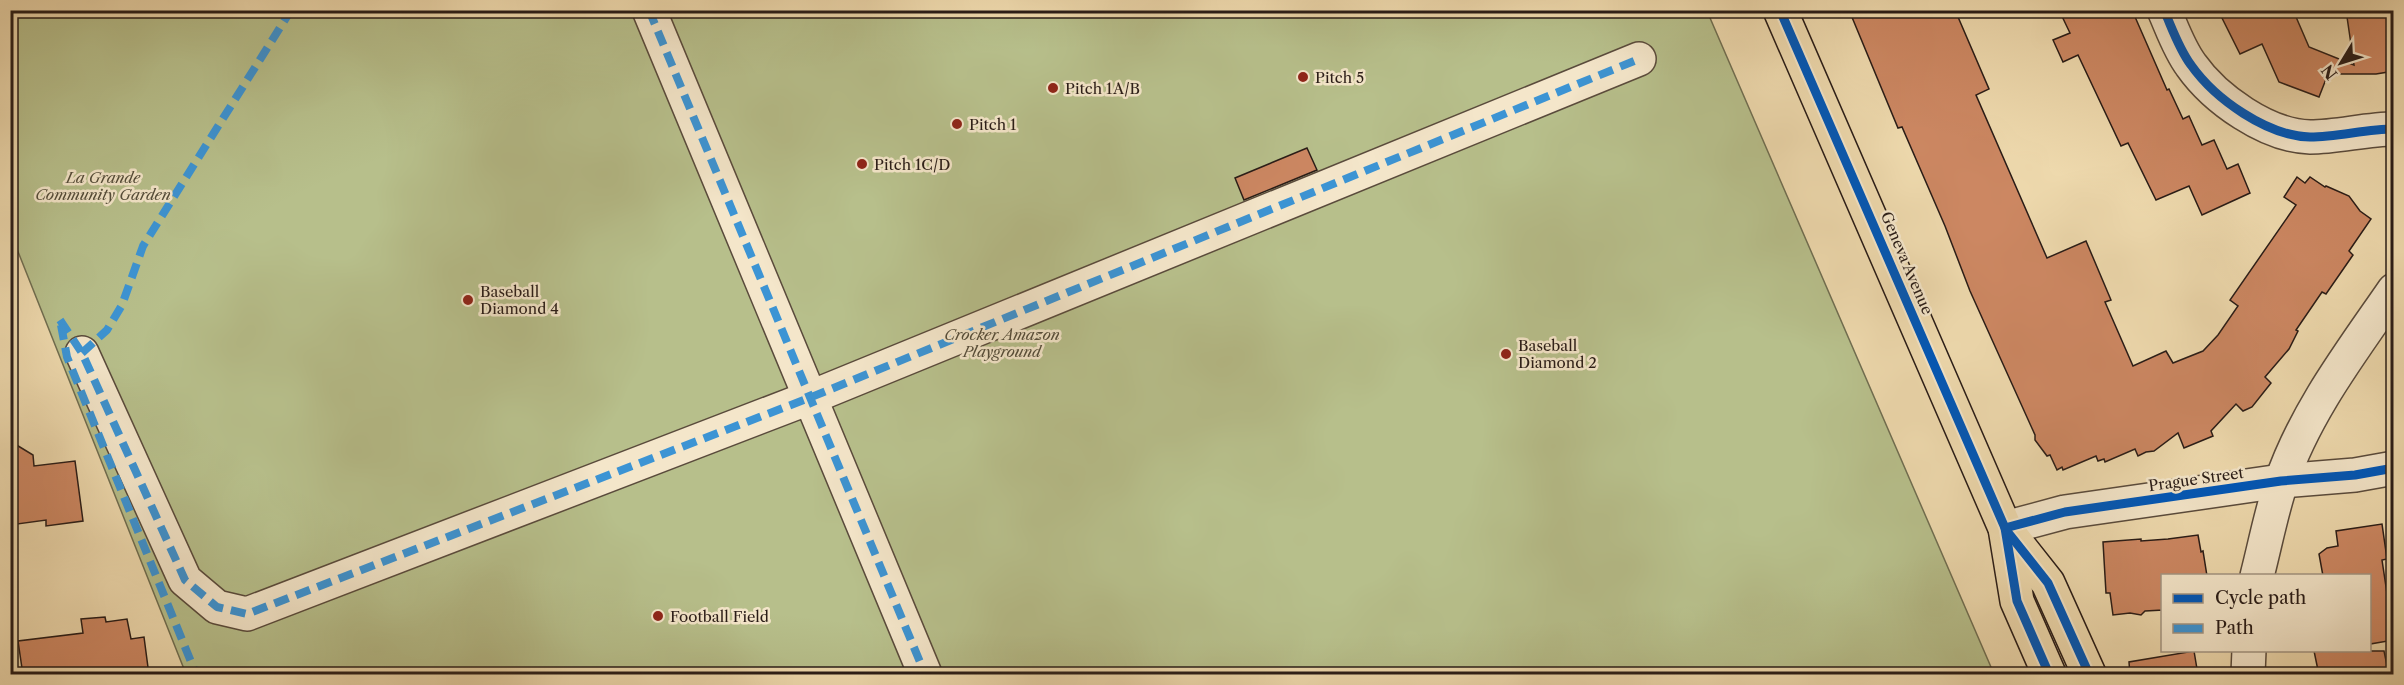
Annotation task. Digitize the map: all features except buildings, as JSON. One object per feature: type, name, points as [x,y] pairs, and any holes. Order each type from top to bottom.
[{"type":"main road","name":"Geneva Avenue","points":[[1780,10],[2005,528],[2017,602],[2049,675]]},
{"type":"main road","name":"Geneva Avenue","points":[[2005,528],[2048,583],[2089,675]]},
{"type":"street","points":[[650,10],[808,398],[925,675]]},
{"type":"street","points":[[2164,10],[2190,65],[2216,93],[2245,114],[2274,129],[2307,137],[2341,136],[2394,129]]},
{"type":"street","points":[[82,353],[185,580],[217,607],[247,614],[808,398],[1639,59]]},
{"type":"street","points":[[2258,574],[2282,481],[2304,428],[2336,373],[2394,290]]},
{"type":"street","name":"Prague Street","points":[[2005,528],[2065,512],[2282,481],[2355,475],[2394,468]]},
{"type":"street","points":[[2248,675],[2249,652]]},
{"type":"green space","name":"Crocker Amazon Playground","points":[[10,11],[1707,11],[1994,674],[186,674],[11,234]]},
{"type":"marked path","points":[[12,76],[13,10]]},
{"type":"marked path","points":[[82,353],[107,330],[122,305],[143,246],[291,10]]},
{"type":"marked path","points":[[649,10],[925,674]]},
{"type":"marked path","points":[[60,320],[82,353],[185,580],[217,607],[247,614],[809,398],[1639,59]]},
{"type":"marked path","points":[[61,325],[67,357],[196,674]]},
{"type":"cycle path","points":[[1780,10],[2005,528],[2017,601],[2049,674]]},
{"type":"cycle path","points":[[2164,10],[2183,52],[2201,78],[2228,102],[2260,123],[2294,135],[2310,137],[2394,129]]},
{"type":"cycle path","points":[[2005,528],[2065,512],[2281,481],[2355,475],[2394,468]]},
{"type":"cycle path","points":[[2006,530],[2048,583],[2089,674]]},
{"type":"place","name":"Pitch 5","points":[[1303,77]]},
{"type":"place","name":"Pitch 1A/B","points":[[1053,88]]},
{"type":"place","name":"Pitch 1","points":[[957,124]]},
{"type":"place","name":"Pitch 1C/D","points":[[862,164]]},
{"type":"place","name":"Baseball Diamond 4","points":[[468,300]]},
{"type":"place","name":"Baseball Diamond 2","points":[[1506,354]]},
{"type":"place","name":"Football Field","points":[[658,616]]},
{"type":"park label","name":"La Grande Community Garden","points":[[103,186]]}]
